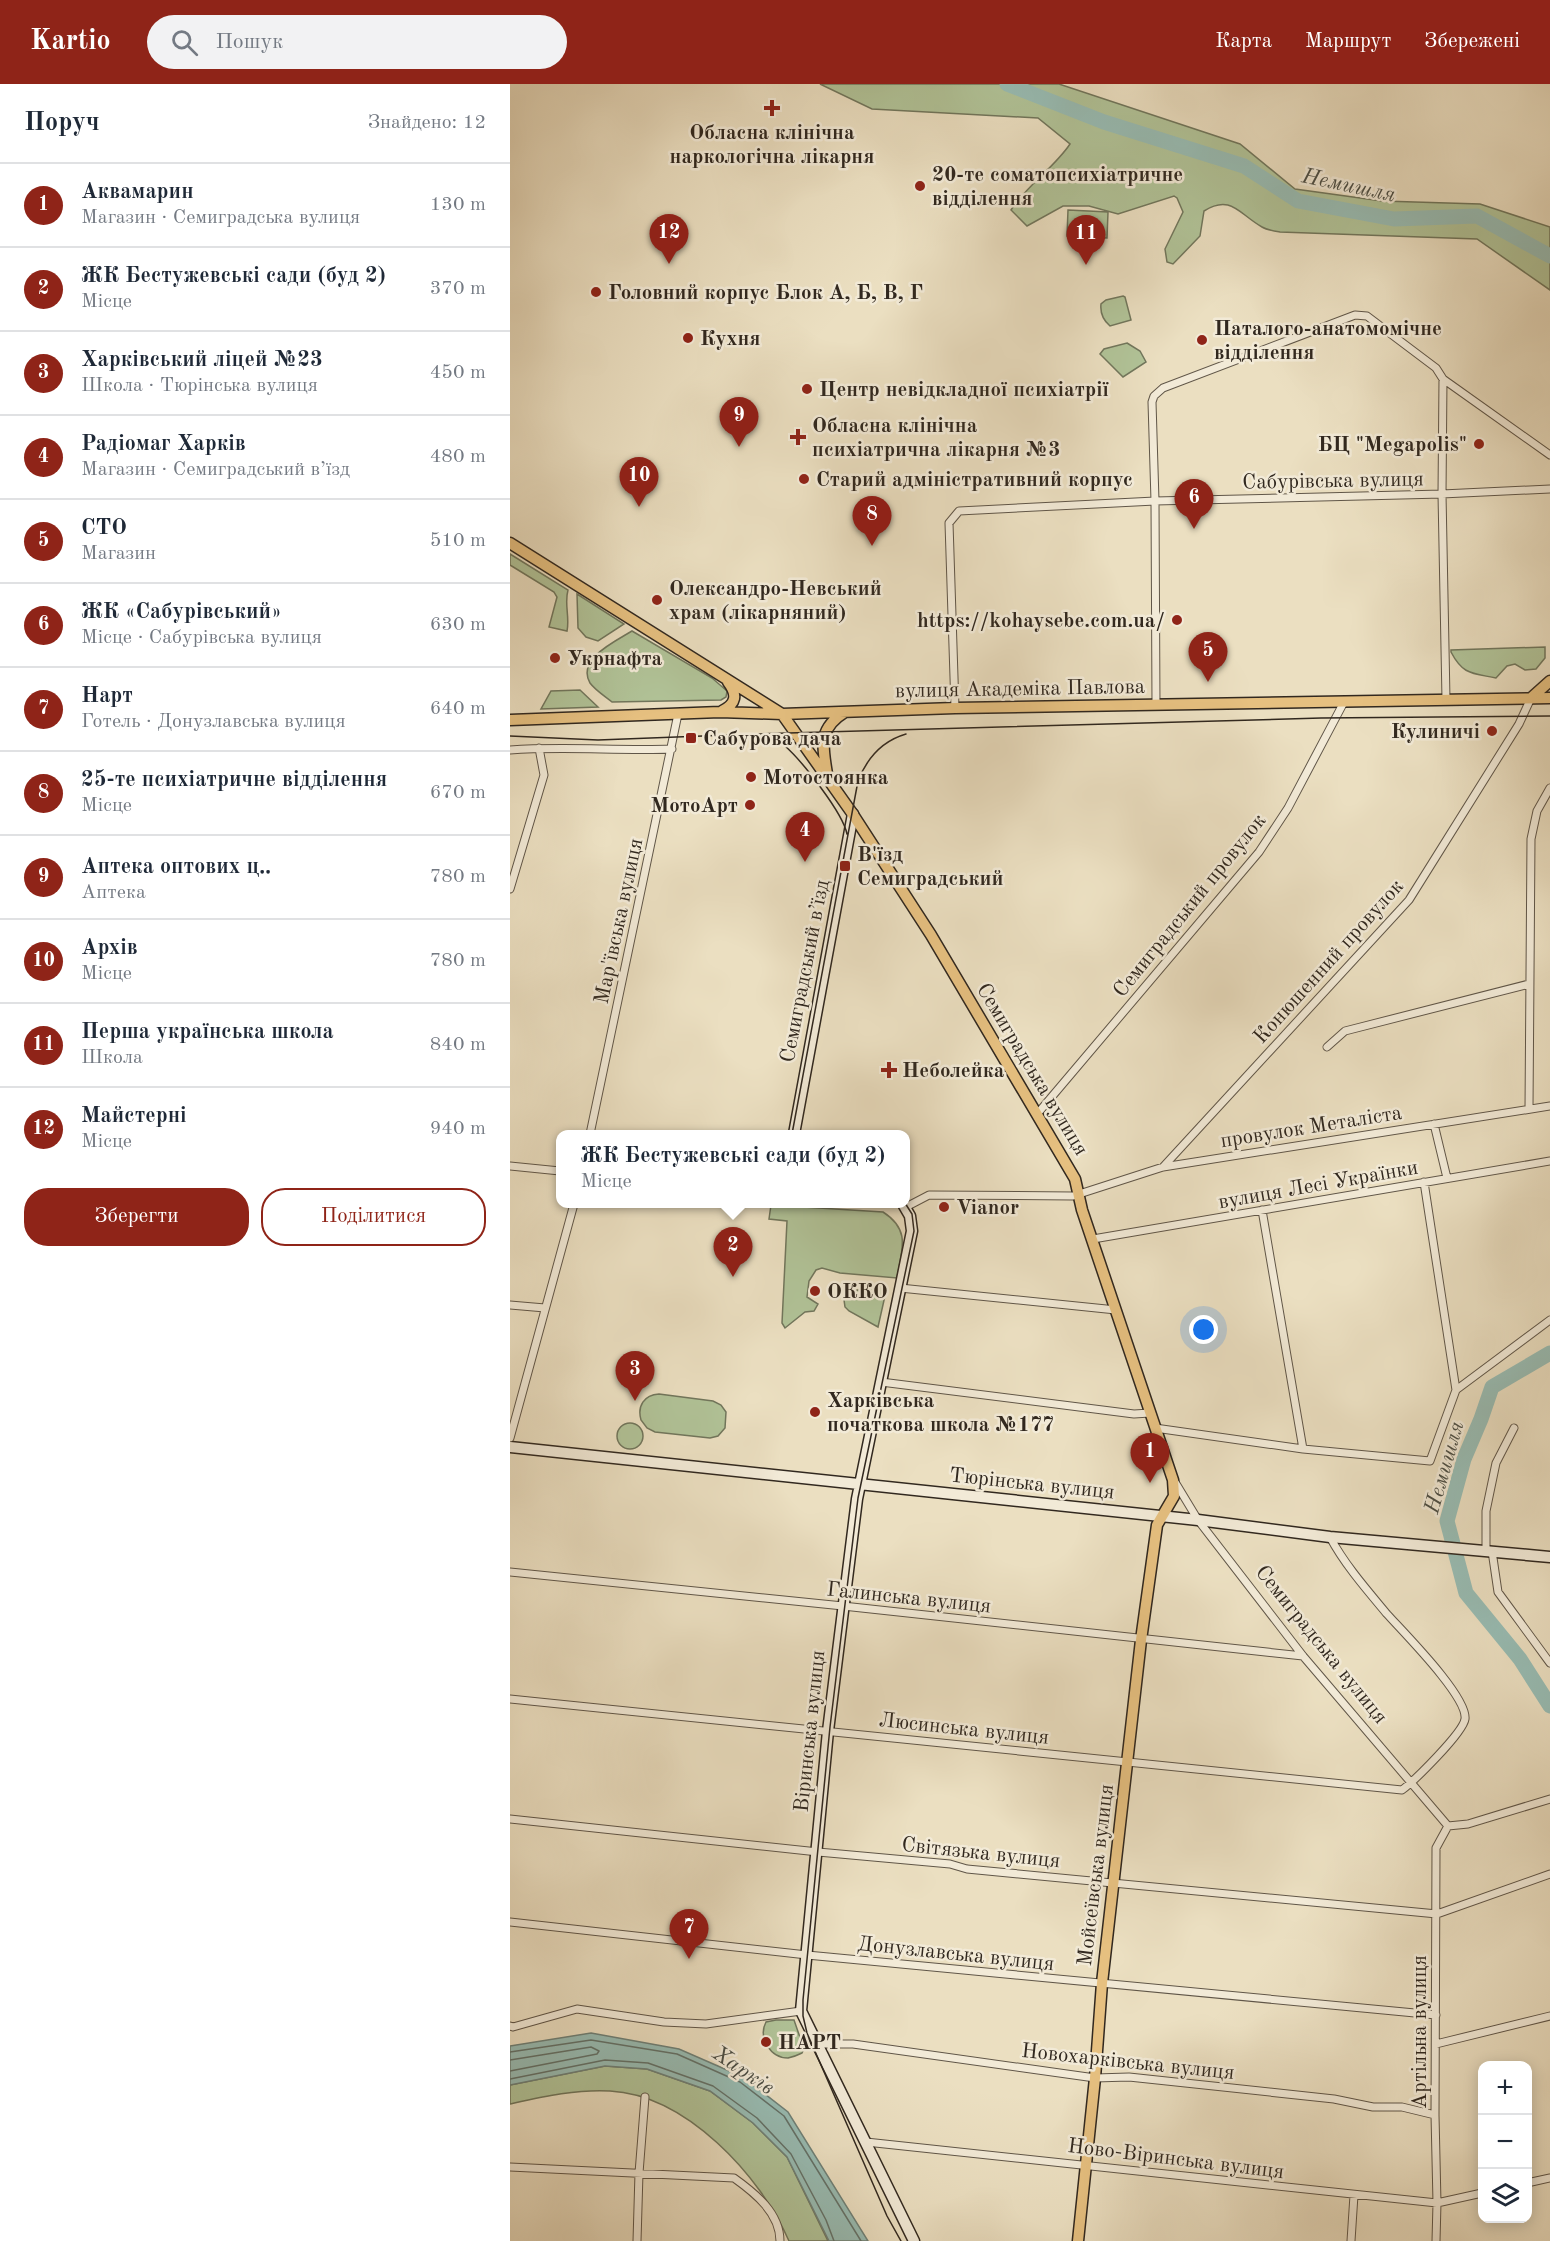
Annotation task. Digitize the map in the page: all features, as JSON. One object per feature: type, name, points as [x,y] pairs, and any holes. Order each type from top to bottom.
[{"type":"main road","points":[[510,543],[782,714]]},
{"type":"main road","points":[[720,712],[732,705],[735,697],[726,679]]},
{"type":"main road","points":[[1531,698],[1550,681]]},
{"type":"main road","name":"вулиця Академіка Павлова","points":[[510,720],[720,712],[782,714],[955,708],[1550,698]]},
{"type":"main road","points":[[828,777],[823,748],[824,736],[831,723],[846,711]]},
{"type":"main road","name":"Семиградська вулиця","points":[[782,714],[828,777],[931,934],[1075,1179],[1082,1210],[1173,1480]]},
{"type":"main road","name":"Семиградський в’їзд","points":[[795,1130],[853,814]]},
{"type":"main road","name":"Віринська вулиця","points":[[801,2011],[828,1731],[843,1606],[860,1484],[912,1228],[906,1208]]},
{"type":"main road","name":"Тюрінська вулиця","points":[[510,1447],[1162,1516],[1330,1537],[1550,1557]]},
{"type":"main road","points":[[1162,1516],[1173,1496],[1173,1480]]},
{"type":"main road","name":"Мойсеївська вулиця","points":[[1078,2241],[1095,2078],[1102,1983],[1141,1640],[1157,1525],[1162,1516]]},
{"type":"main road","points":[[801,2011],[914,2241]]},
{"type":"street","points":[[1156,705],[1152,402],[1154,396],[1163,388],[1355,315],[1367,316],[1373,318],[1436,368],[1443,379],[1550,455]]},
{"type":"street","points":[[1443,379],[1442,494],[1446,699]]},
{"type":"street","name":"Сабурівська вулиця","points":[[955,708],[949,523],[958,511],[1155,501],[1550,489]]},
{"type":"street","name":"Конюшенний провулок","points":[[1163,1167],[1409,900],[1519,724],[1531,698]]},
{"type":"street","name":"Семиградський провулок","points":[[1038,1113],[1259,852],[1288,808],[1344,702]]},
{"type":"street","name":"Мар'ївська вулиця","points":[[591,1130],[678,714]]},
{"type":"street","points":[[510,750],[539,748],[627,751],[672,749]]},
{"type":"street","points":[[510,889],[544,775],[539,748]]},
{"type":"street","points":[[1529,1108],[1528,984],[1531,839],[1537,811],[1550,788]]},
{"type":"street","points":[[1327,1047],[1345,1032],[1528,984]]},
{"type":"street","name":"провулок Металіста","points":[[910,1203],[929,1195],[1068,1197],[1163,1167],[1550,1106]]},
{"type":"street","points":[[1434,1124],[1448,1178]]},
{"type":"street","name":"вулиця Лесі Українки","points":[[1093,1239],[1550,1161]]},
{"type":"street","points":[[510,1166],[556,1171]]},
{"type":"street","points":[[1155,1428],[1303,1449],[1430,1461],[1456,1390],[1424,1182]]},
{"type":"street","points":[[510,1438],[573,1208]]},
{"type":"street","points":[[1262,1210],[1303,1449]]},
{"type":"street","points":[[900,1288],[1116,1310]]},
{"type":"street","points":[[510,1305],[545,1308]]},
{"type":"street","points":[[1456,1390],[1550,1320]]},
{"type":"street","points":[[881,1382],[1134,1414],[1150,1413]]},
{"type":"street","points":[[1514,1428],[1496,1463],[1486,1511],[1485,1550],[1498,1592],[1550,1663]]},
{"type":"street","name":"Семиградська вулиця","points":[[1173,1480],[1198,1520],[1303,1656],[1448,1826]]},
{"type":"street","points":[[1330,1537],[1339,1553],[1387,1614],[1450,1686],[1464,1707],[1465,1719],[1460,1731],[1412,1783]]},
{"type":"street","name":"Галинська вулиця","points":[[510,1572],[1303,1656]]},
{"type":"street","name":"Люсинська вулиця","points":[[510,1700],[1129,1761],[1395,1791],[1402,1790],[1412,1783]]},
{"type":"street","points":[[1448,1826],[1468,1824],[1550,1799]]},
{"type":"street","name":"Світязька вулиця","points":[[510,1819],[950,1864],[967,1869],[1437,1914],[1550,1874]]},
{"type":"street","name":"Артільна вулиця","points":[[1436,2241],[1436,1848],[1448,1826]]},
{"type":"street","name":"Донузлавська вулиця","points":[[510,1922],[806,1955],[1436,2015]]},
{"type":"street","points":[[511,2027],[577,2009],[664,2022],[706,2024],[801,2011]]},
{"type":"street","points":[[1436,2044],[1550,2016]]},
{"type":"street","name":"Новохарківська вулиця","points":[[817,2044],[853,2044],[1095,2078],[1129,2078],[1334,2099],[1373,2107],[1402,2107],[1435,2115]]},
{"type":"street","points":[[637,2241],[645,2097]]},
{"type":"street","name":"Ново-Віринська вулиця","points":[[866,2142],[1437,2203],[1478,2194]]},
{"type":"street","points":[[510,2167],[734,2178],[753,2192],[776,2219],[780,2241]]},
{"type":"street","points":[[1532,2182],[1550,2178]]},
{"type":"street","points":[[1351,2241],[1354,2195]]},
{"type":"green space","points":[[820,84],[1059,84],[1240,144],[1295,189],[1382,201],[1480,204],[1550,227],[1550,290],[1477,239],[1280,232],[1264,228],[1234,208],[1221,204],[1204,211],[1200,236],[1173,264],[1167,262],[1165,249],[1183,212],[1174,196],[1118,214],[1089,206],[1063,206],[1027,226],[1011,210],[1070,144],[1038,118],[872,109]]},
{"type":"green space","points":[[1068,210],[1108,212],[1107,238],[1067,236]]},
{"type":"green space","points":[[1123,296],[1131,320],[1110,326],[1102,316],[1101,304],[1106,300]]},
{"type":"green space","points":[[1127,343],[1140,351],[1146,362],[1123,377],[1100,354],[1104,349]]},
{"type":"green space","points":[[510,554],[568,590],[567,631],[549,627],[557,597],[554,592],[510,565]]},
{"type":"green space","points":[[577,594],[624,624],[598,641],[586,637],[578,628]]},
{"type":"green space","points":[[632,631],[712,678],[727,691],[726,697],[721,700],[612,702],[590,683],[587,674],[588,666],[600,652]]},
{"type":"green space","points":[[1545,647],[1545,658],[1536,669],[1525,670],[1515,664],[1507,666],[1496,678],[1469,672],[1455,660],[1451,652],[1451,650]]},
{"type":"green space","points":[[580,690],[598,707],[541,709],[551,691]]},
{"type":"green space","points":[[771,1208],[883,1212],[898,1226],[901,1233],[902,1249],[897,1278],[840,1273],[822,1268],[816,1270],[809,1281],[807,1297],[818,1304],[814,1311],[805,1312],[785,1328],[782,1323],[787,1221],[769,1219]]},
{"type":"green space","points":[[885,1284],[887,1287],[878,1327],[845,1307],[844,1300],[849,1292]]},
{"type":"green space","points":[[659,1394],[713,1401],[721,1405],[726,1412],[725,1428],[718,1436],[710,1438],[655,1432],[647,1428],[641,1420],[641,1406],[649,1397]]},
{"type":"green space","points":[[630,1423],[639,1427],[643,1436],[639,1445],[630,1449],[621,1445],[617,1436],[621,1427]]},
{"type":"green space","points":[[794,2020],[804,2049],[802,2053],[788,2058],[782,2057],[767,2046],[764,2034],[766,2022]]},
{"type":"green space","points":[[605,2066],[647,2069],[710,2091],[753,2123],[787,2157],[828,2241],[789,2241],[776,2216],[740,2166],[692,2123],[666,2107],[638,2096],[610,2091],[560,2094],[510,2104],[510,2085]]},
{"type":"water","points":[[591,2033],[679,2049],[743,2077],[788,2112],[868,2241],[829,2241],[787,2157],[753,2123],[710,2091],[647,2069],[605,2066],[510,2085],[510,2046]]},
{"type":"waterway","name":"Немишля","points":[[1007,84],[1104,122],[1244,166],[1298,201],[1394,219],[1477,216],[1550,256]]},
{"type":"waterway","name":"Немишля","points":[[1550,1353],[1492,1387],[1464,1459],[1447,1521],[1466,1593],[1520,1659],[1550,1706]]},
{"type":"tram line","points":[[510,736],[598,740],[1321,718],[1550,716]]},
{"type":"tram line","points":[[793,1130],[858,781],[876,752],[890,741],[906,734]]},
{"type":"tram line","points":[[764,736],[783,744],[801,763],[830,801],[847,834]]},
{"type":"tram line","points":[[901,2241],[887,2216],[807,2033],[803,2016],[803,2000],[830,1727],[858,1498],[914,1231],[912,1214],[908,1208]]},
{"type":"place","name":"Обласна клінічна наркологічна лікарня","points":[[772,108]]},
{"type":"place","name":"20-те соматопсихіатричне відділення","points":[[920,186]]},
{"type":"place","name":"Майстерні","points":[[669,264]]},
{"type":"place","name":"Перша українська школа","points":[[1086,265]]},
{"type":"place","name":"Головний корпус Блок А, Б, В, Г","points":[[596,292]]},
{"type":"place","name":"Кухня","points":[[688,338]]},
{"type":"place","name":"Паталого-анатомомічне відділення","points":[[1202,340]]},
{"type":"place","name":"Центр невідкладної психіатрії","points":[[807,389]]},
{"type":"place","name":"Обласна клінічна психіатрична лікарня №3","points":[[798,437]]},
{"type":"place","name":"БЦ \"Megapolis\"","points":[[1479,444]]},
{"type":"place","name":"Аптека оптових ц‥","points":[[739,447]]},
{"type":"place","name":"Старий адміністративний корпус","points":[[804,479]]},
{"type":"place","name":"Архів","points":[[639,507]]},
{"type":"place","name":"ЖК «Сабурівський»","points":[[1194,529]]},
{"type":"place","name":"25-те психіатричне відділення","points":[[872,546]]},
{"type":"place","name":"Олександро-Невський храм (лікарняний)","points":[[657,600]]},
{"type":"place","name":"https://kohaysebe.com.ua/","points":[[1177,620]]},
{"type":"place","name":"Укрнафта","points":[[555,658]]},
{"type":"place","name":"СТО","points":[[1208,682]]},
{"type":"place","name":"Кулиничі","points":[[1492,731]]},
{"type":"place","name":"Сабурова дача","points":[[691,738]]},
{"type":"place","name":"Мотостоянка","points":[[751,777]]},
{"type":"place","name":"МотоАрт","points":[[750,805]]},
{"type":"place","name":"Радіомаг Харків","points":[[805,862]]},
{"type":"place","name":"В'їзд Семиградський","points":[[845,866]]},
{"type":"place","name":"Неболейка","points":[[889,1070]]},
{"type":"place","name":"Vianor","points":[[944,1207]]},
{"type":"place","name":"ЖК Бестужевські сади (буд 2)","points":[[733,1277]]},
{"type":"place","name":"ОККО","points":[[815,1291]]},
{"type":"place","name":"Харківський ліцей №23","points":[[635,1401]]},
{"type":"place","name":"Харківська початкова школа №177","points":[[815,1412]]},
{"type":"place","name":"Аквамарин","points":[[1150,1483]]},
{"type":"place","name":"Нарт","points":[[689,1959]]},
{"type":"place","name":"НАРТ","points":[[766,2042]]},
{"type":"water label","name":"Харків","points":[[744,2069]]}]
